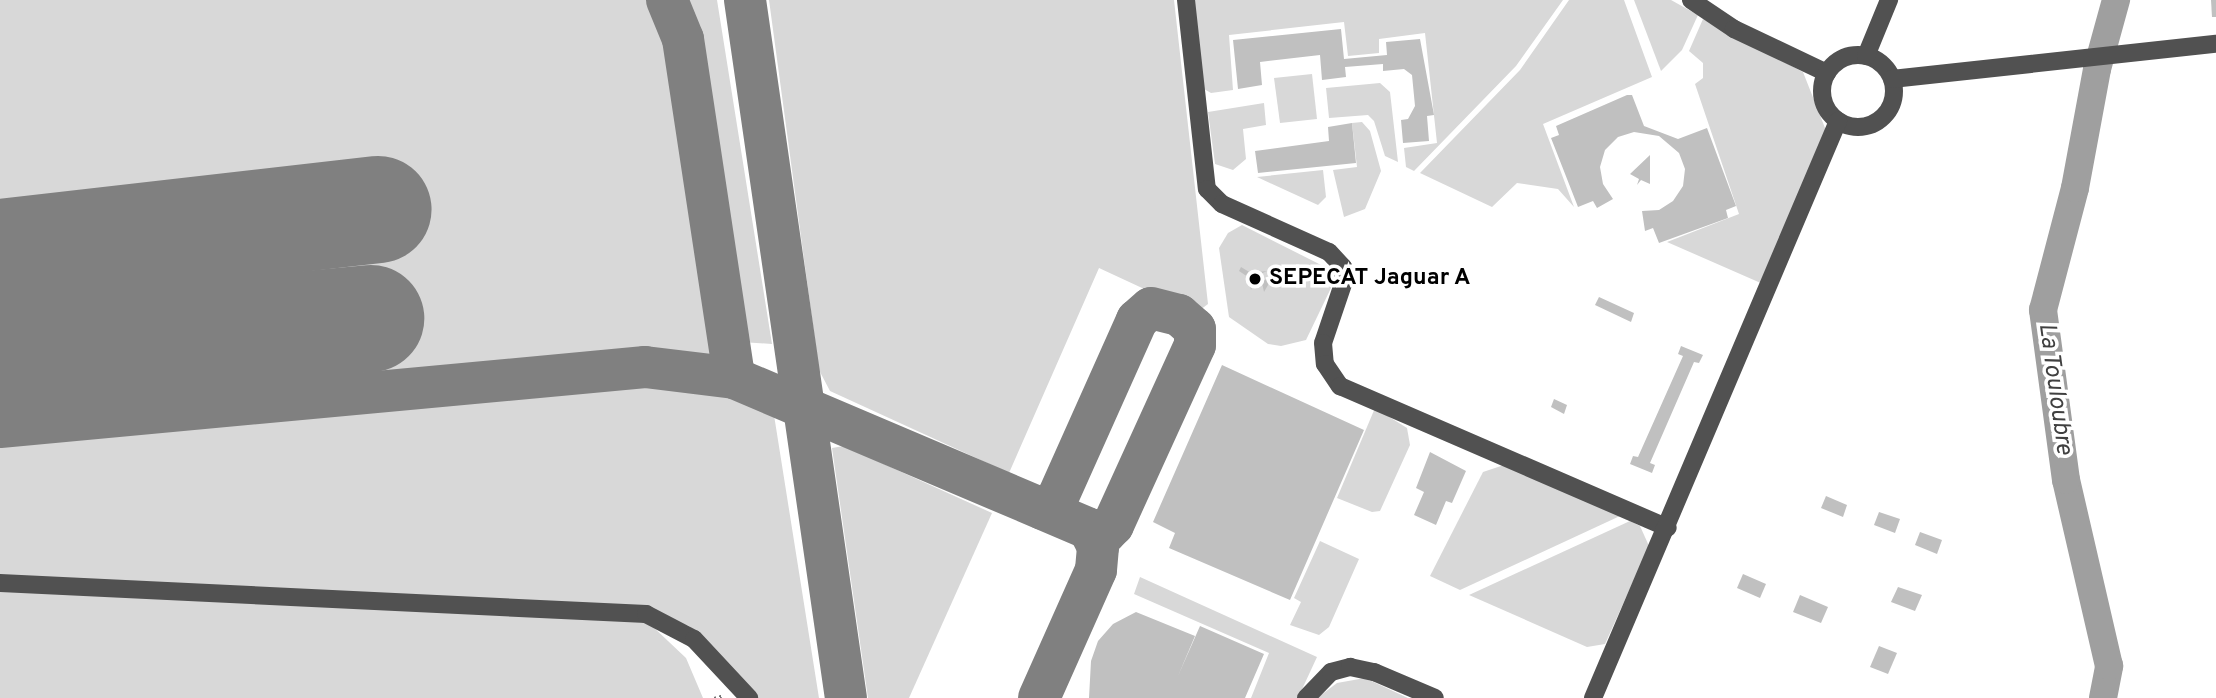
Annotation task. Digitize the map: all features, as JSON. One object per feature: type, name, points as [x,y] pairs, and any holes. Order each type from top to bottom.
[{"type":"street","points":[[1186,0],[1207,189],[1222,204],[1329,252],[1343,267],[1344,281],[1323,343],[1325,364],[1339,386],[1668,528]]},
{"type":"street","points":[[1691,0],[1734,29],[1827,74]]},
{"type":"street","points":[[1866,56],[1889,0]]},
{"type":"street","points":[[1892,79],[2216,44]]},
{"type":"street","points":[[1866,56],[1886,68],[1892,79],[1893,101],[1881,119],[1860,127],[1838,121],[1822,94],[1827,74],[1843,58],[1866,56]]},
{"type":"street","points":[[1593,698],[1668,528],[1838,121]]},
{"type":"street","points":[[0,583],[646,614],[694,639],[749,698]]},
{"type":"street","points":[[1307,698],[1331,672],[1350,667],[1374,672],[1434,698]]},
{"type":"shaded area","points":[[0,0],[717,0],[772,344],[741,342],[737,399],[774,415],[819,698],[758,698],[689,626],[632,607],[686,658],[703,698],[0,698]]},
{"type":"shaded area","points":[[769,0],[1174,0],[1208,304],[1196,313],[1099,268],[1009,473],[830,391],[819,370]]},
{"type":"shaded area","points":[[1193,0],[1563,0],[1516,66],[1414,171],[1406,167],[1404,148],[1437,143],[1425,33],[1379,39],[1379,53],[1348,56],[1344,22],[1229,35],[1233,90],[1211,93],[1204,89]]},
{"type":"shaded area","points":[[1569,0],[1624,0],[1652,77],[1543,124],[1574,207],[1558,189],[1517,183],[1492,207],[1420,173],[1520,70]]},
{"type":"shaded area","points":[[1634,0],[1671,0],[1698,15],[1682,50],[1661,71]]},
{"type":"shaded area","points":[[1703,19],[1803,72],[1827,136],[1763,284],[1667,242],[1739,214],[1695,84],[1703,78],[1703,63],[1689,51]]},
{"type":"shaded area","points":[[1312,74],[1317,119],[1280,123],[1274,78]]},
{"type":"shaded area","points":[[1380,83],[1390,92],[1398,162],[1385,156],[1374,121],[1368,115],[1329,118],[1326,88]]},
{"type":"shaded area","points":[[1264,103],[1266,125],[1243,129],[1246,159],[1233,170],[1215,164],[1208,112]]},
{"type":"shaded area","points":[[1362,122],[1370,131],[1381,171],[1365,209],[1344,217],[1333,170],[1357,167],[1352,123]]},
{"type":"shaded area","points":[[1323,170],[1326,197],[1318,205],[1257,177]]},
{"type":"shaded area","points":[[1242,225],[1325,267],[1331,288],[1306,340],[1281,346],[1268,344],[1229,317],[1219,248],[1228,233]]},
{"type":"shaded area","points":[[1375,408],[1407,428],[1410,445],[1380,511],[1372,512],[1337,498]]},
{"type":"shaded area","points":[[844,446],[992,513],[909,698],[868,698],[832,448]]},
{"type":"shaded area","points":[[1504,465],[1620,516],[1460,590],[1430,576],[1483,472]]},
{"type":"shaded area","points":[[1630,521],[1640,526],[1649,546],[1605,644],[1587,647],[1469,595]]},
{"type":"shaded area","points":[[1320,541],[1359,559],[1329,627],[1319,635],[1290,625],[1301,602],[1294,598]]},
{"type":"shaded area","points":[[1140,577],[1317,657],[1298,698],[1251,698],[1269,653],[1134,594]]},
{"type":"shaded area","points":[[1365,678],[1408,698],[1317,698],[1337,683]]},
{"type":"building","points":[[2211,0],[2216,0],[2216,17],[2212,17]]},
{"type":"building","points":[[1341,29],[1344,59],[1387,55],[1386,42],[1420,39],[1434,115],[1427,116],[1429,141],[1403,143],[1401,120],[1408,119],[1415,106],[1412,75],[1404,69],[1383,71],[1383,64],[1345,67],[1346,77],[1322,80],[1320,55],[1260,62],[1262,85],[1238,89],[1233,40]]},
{"type":"building","points":[[1632,95],[1644,126],[1678,139],[1707,128],[1736,206],[1726,210],[1728,218],[1659,243],[1653,228],[1645,231],[1642,211],[1659,210],[1673,201],[1683,186],[1685,169],[1679,153],[1659,136],[1634,132],[1618,137],[1605,150],[1600,167],[1603,184],[1613,199],[1597,208],[1593,201],[1578,207],[1551,138],[1559,135],[1556,126]]},
{"type":"building","points":[[1352,123],[1356,163],[1258,173],[1255,151],[1329,141],[1328,127]]},
{"type":"building","points":[[1650,155],[1650,184],[1641,180],[1637,185],[1639,179],[1630,174]]},
{"type":"building","name":"SEPECAT Jaguar A","points":[[1241,267],[1251,273],[1267,271],[1256,276],[1264,280],[1272,278],[1264,292],[1262,283],[1255,280],[1251,290],[1248,277],[1239,271]]},
{"type":"building","points":[[1599,297],[1634,313],[1631,322],[1595,305]]},
{"type":"building","points":[[1681,346],[1703,355],[1699,363],[1694,362],[1650,463],[1655,465],[1652,473],[1630,464],[1633,456],[1638,457],[1683,356],[1678,354]]},
{"type":"building","points":[[1222,365],[1364,430],[1290,600],[1169,548],[1175,533],[1153,522]]},
{"type":"building","points":[[1554,399],[1567,405],[1564,414],[1551,407]]},
{"type":"building","points":[[1430,452],[1466,471],[1452,503],[1446,501],[1436,525],[1414,515],[1424,492],[1416,488]]},
{"type":"building","points":[[1826,496],[1847,505],[1843,517],[1821,508]]},
{"type":"building","points":[[1879,512],[1900,519],[1895,533],[1874,525]]},
{"type":"building","points":[[1920,532],[1942,540],[1937,554],[1915,545]]},
{"type":"building","points":[[1743,574],[1766,584],[1760,598],[1737,588]]},
{"type":"building","points":[[1898,587],[1922,595],[1915,611],[1891,602]]},
{"type":"building","points":[[1800,595],[1828,607],[1821,623],[1793,612]]},
{"type":"building","points":[[1136,612],[1195,636],[1178,676],[1200,626],[1264,654],[1245,698],[1089,698],[1091,661],[1098,641],[1113,624]]},
{"type":"building","points":[[1879,646],[1897,653],[1888,674],[1870,667]]},
{"type":"waterway","name":"La Touloubre","points":[[2103,698],[2109,666],[2066,480],[2043,310],[2075,188],[2097,69],[2116,0]]},
{"type":"taxiway","points":[[667,0],[683,39],[734,378]]},
{"type":"taxiway","points":[[745,0],[846,698]]},
{"type":"taxiway","points":[[1043,509],[1057,499],[1137,320],[1151,308],[1179,315],[1195,329],[1195,345],[1113,525],[1105,533],[1089,529]]},
{"type":"taxiway","points":[[0,427],[645,367],[734,378],[1089,529],[1098,547],[1096,570],[1039,698]]},
{"type":"runway","points":[[0,252],[378,209]]},
{"type":"runway","points":[[0,353],[370,318]]},
{"type":"place","name":"SEPECAT Jaguar A","points":[[1255,279]]}]
